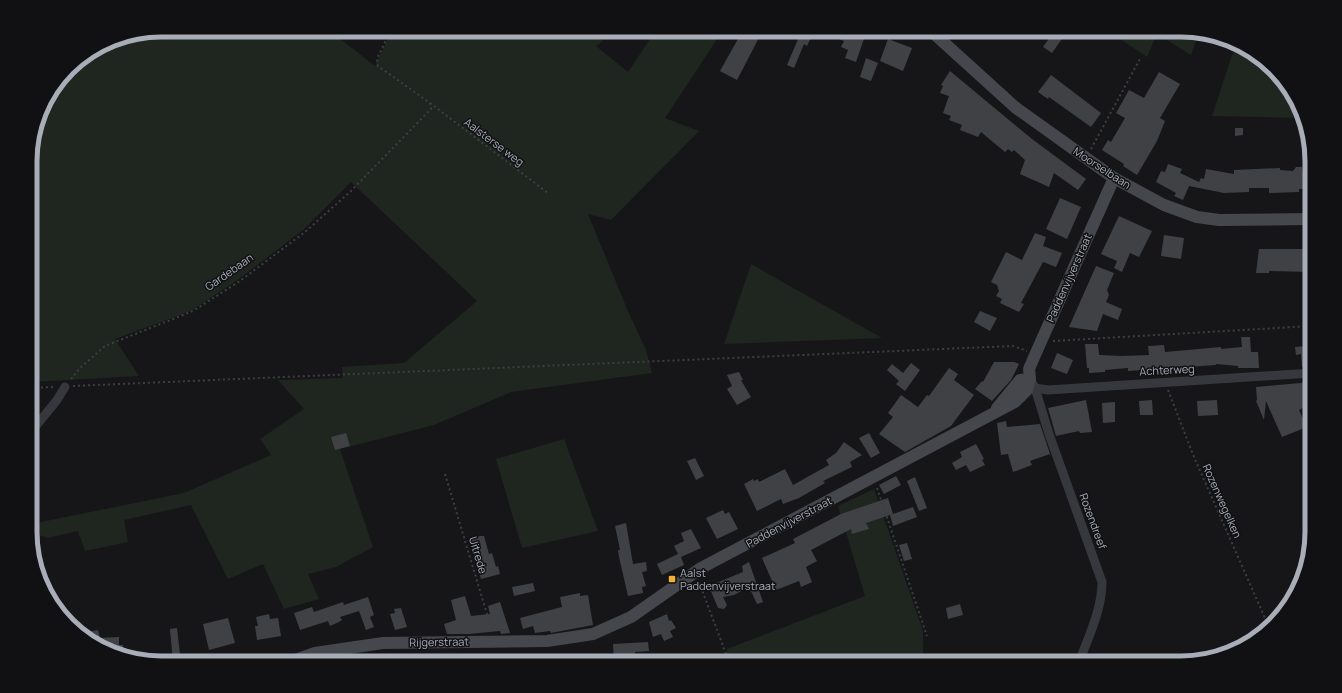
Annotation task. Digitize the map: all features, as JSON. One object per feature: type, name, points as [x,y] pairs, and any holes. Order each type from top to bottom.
[{"type":"street","name":"Moorselbaan","points":[[938,37],[1016,108],[1114,178],[1164,205],[1196,217],[1219,220],[1305,219]]},
{"type":"street","name":"Paddenvijverstraat","points":[[593,634],[630,617],[694,572],[989,416],[1020,380],[1032,384],[1029,369],[1114,178]]},
{"type":"street","name":"Achterweg","points":[[1032,384],[1048,390],[1305,373]]},
{"type":"street","name":"Rozendreef","points":[[1032,384],[1102,582],[1102,593],[1095,619],[1082,656]]},
{"type":"street","points":[[37,425],[57,400],[65,387]]},
{"type":"street","name":"Rijgerstraat","points":[[306,656],[314,653],[383,643],[547,641],[593,634]]},
{"type":"path","name":"Aalsterse weg","points":[[388,37],[377,60],[378,66],[384,72],[430,103],[548,193]]},
{"type":"path","points":[[1086,158],[1140,57]]},
{"type":"path","name":"Gardebaan","points":[[65,387],[79,369],[104,346],[193,311],[240,281],[304,232],[350,192],[430,109],[430,103]]},
{"type":"path","points":[[1042,338],[1051,342],[1305,326]]},
{"type":"path","points":[[37,388],[1013,346],[1020,347],[1035,355]]},
{"type":"path","name":"Rozenwegelken","points":[[1165,383],[1194,456],[1266,622]]},
{"type":"path","name":"Uitrede","points":[[445,474],[487,612],[494,642]]},
{"type":"path","points":[[873,477],[927,636]]},
{"type":"path","points":[[694,572],[726,656]]},
{"type":"shaded area","points":[[153,37],[338,37],[375,66],[389,37],[598,37],[603,41],[596,46],[628,72],[651,37],[718,37],[665,118],[699,131],[611,220],[588,214],[628,311],[646,350],[652,373],[511,392],[434,425],[340,449],[373,547],[336,567],[308,574],[319,599],[284,609],[263,564],[228,579],[191,505],[124,520],[128,542],[85,551],[78,531],[48,538],[37,534],[37,523],[184,493],[271,455],[260,439],[304,409],[278,380],[343,378],[342,367],[404,363],[477,301],[351,182],[303,230],[239,279],[191,311],[115,339],[139,376],[37,382],[37,153],[39,137],[46,113],[58,92],[73,73],[92,58],[113,46],[137,39]]},
{"type":"shaded area","points":[[1117,37],[1156,37],[1147,57]]},
{"type":"shaded area","points":[[1162,37],[1197,38],[1191,55]]},
{"type":"shaded area","points":[[1234,49],[1250,58],[1269,73],[1288,99],[1298,118],[1212,116]]},
{"type":"shaded area","points":[[751,264],[882,338],[724,344]]},
{"type":"shaded area","points":[[564,439],[598,531],[522,548],[496,459]]},
{"type":"shaded area","points":[[874,489],[923,631],[923,656],[727,656],[727,649],[865,596],[838,506]]},
{"type":"building","points":[[739,37],[759,37],[737,80],[720,71]]},
{"type":"building","points":[[799,37],[811,37],[807,46],[804,44],[794,68],[787,65]]},
{"type":"building","points":[[834,37],[865,37],[856,62],[845,58],[848,50],[841,47],[844,41]]},
{"type":"building","points":[[1050,37],[1063,37],[1052,53],[1043,47]]},
{"type":"building","points":[[888,39],[912,48],[903,71],[880,61]]},
{"type":"building","points":[[866,58],[878,63],[871,81],[860,77]]},
{"type":"building","points":[[950,71],[1032,139],[1086,179],[1078,190],[1054,173],[1049,187],[1020,174],[1025,160],[1014,150],[1012,152],[1008,149],[1005,152],[981,132],[978,137],[960,130],[962,125],[949,120],[951,116],[943,113],[949,96],[940,93],[943,86],[941,85]]},
{"type":"building","points":[[1159,72],[1180,84],[1160,118],[1165,121],[1157,141],[1137,175],[1123,166],[1124,164],[1102,150],[1108,140],[1111,142],[1125,118],[1116,113],[1129,90],[1144,98]]},
{"type":"building","points":[[1051,75],[1101,113],[1091,127],[1049,97],[1048,99],[1038,92]]},
{"type":"building","points":[[1235,128],[1243,128],[1243,135],[1235,136]]},
{"type":"building","points":[[1168,164],[1182,169],[1180,173],[1199,182],[1201,178],[1204,179],[1206,169],[1234,174],[1234,170],[1280,168],[1280,170],[1293,171],[1296,167],[1302,167],[1303,173],[1305,173],[1305,189],[1299,189],[1299,192],[1269,193],[1269,188],[1249,188],[1249,192],[1224,193],[1189,186],[1183,200],[1174,196],[1176,193],[1156,182],[1161,171],[1165,172]]},
{"type":"building","points":[[1060,198],[1081,207],[1067,239],[1046,229]]},
{"type":"building","points":[[1119,216],[1152,231],[1139,257],[1130,253],[1122,272],[1114,268],[1117,261],[1101,254]]},
{"type":"building","points":[[1035,233],[1046,237],[1043,246],[1062,253],[1056,267],[1043,262],[1021,303],[1024,304],[1019,312],[1000,303],[1002,299],[996,296],[999,291],[997,285],[991,282],[1006,252],[1022,260]]},
{"type":"building","points":[[1164,235],[1184,238],[1181,259],[1161,256]]},
{"type":"building","points":[[1259,249],[1305,249],[1305,272],[1269,271],[1269,273],[1256,273]]},
{"type":"building","points":[[1096,266],[1114,273],[1107,290],[1109,295],[1106,302],[1122,309],[1118,320],[1103,314],[1097,331],[1069,327]]},
{"type":"building","points":[[980,311],[997,318],[990,331],[974,322]]},
{"type":"building","points":[[1241,337],[1250,337],[1251,352],[1258,352],[1259,368],[1238,368],[1238,366],[1216,364],[1128,371],[1128,368],[1089,373],[1089,368],[1087,368],[1085,344],[1098,344],[1099,355],[1149,355],[1148,346],[1164,345],[1165,352],[1221,347],[1221,349],[1242,347]]},
{"type":"building","points":[[1305,346],[1305,367],[1302,367],[1301,354],[1296,355],[1295,347]]},
{"type":"building","points":[[1057,353],[1073,360],[1067,374],[1051,368]]},
{"type":"building","points":[[994,362],[1014,362],[1019,364],[1011,380],[992,401],[975,389],[982,381],[983,382]]},
{"type":"building","points":[[911,363],[920,370],[905,391],[896,384],[899,381],[887,370],[892,364],[903,373]]},
{"type":"building","points":[[949,368],[958,374],[954,380],[974,395],[951,426],[905,452],[879,434],[893,417],[888,413],[901,395],[918,407],[927,395],[929,396]]},
{"type":"building","points":[[739,372],[743,380],[741,380],[751,397],[737,405],[727,389],[732,386],[727,375]]},
{"type":"building","points":[[1305,383],[1305,407],[1299,410],[1305,423],[1305,428],[1282,437],[1266,401],[1264,420],[1256,401],[1256,387]]},
{"type":"building","points":[[1086,400],[1092,432],[1080,433],[1079,431],[1056,436],[1048,408]]},
{"type":"building","points":[[1152,400],[1153,415],[1140,415],[1139,401]]},
{"type":"building","points":[[1217,400],[1218,415],[1198,416],[1197,401]]},
{"type":"building","points":[[1115,402],[1115,422],[1103,423],[1102,403]]},
{"type":"building","points":[[1006,421],[1007,427],[1040,424],[1050,454],[1030,461],[1032,465],[1013,472],[1008,454],[1001,455],[997,423]]},
{"type":"building","points":[[346,433],[350,446],[335,450],[331,437]]},
{"type":"building","points":[[869,433],[880,453],[871,458],[859,438]]},
{"type":"building","points":[[844,442],[862,455],[850,462],[852,467],[823,481],[825,483],[799,498],[783,504],[781,499],[757,511],[744,484],[753,479],[754,481],[758,479],[759,482],[785,469],[793,485],[829,465],[826,460],[836,453]]},
{"type":"building","points":[[976,444],[984,459],[982,460],[985,465],[970,472],[966,465],[956,470],[952,463],[962,457],[960,452]]},
{"type":"building","points":[[695,458],[704,476],[696,480],[687,461]]},
{"type":"building","points":[[896,476],[901,485],[884,494],[879,485]]},
{"type":"building","points":[[915,477],[927,508],[919,511],[907,481]]},
{"type":"building","points":[[888,498],[893,514],[913,507],[917,517],[893,526],[890,515],[866,523],[869,529],[852,534],[851,529],[811,550],[817,561],[806,567],[812,582],[801,587],[799,581],[776,590],[762,558],[795,543],[793,539],[841,514]]},
{"type":"building","points":[[723,510],[725,514],[729,512],[738,529],[717,539],[706,518]]},
{"type":"building","points":[[626,523],[633,564],[646,562],[647,571],[642,572],[646,586],[642,587],[643,593],[628,596],[619,557],[618,550],[620,550],[615,526]]},
{"type":"building","points":[[691,529],[701,548],[681,557],[684,565],[662,575],[657,564],[678,554],[674,546],[684,541],[681,533]]},
{"type":"building","points":[[484,536],[489,554],[492,553],[496,567],[498,566],[500,574],[481,579],[469,539]]},
{"type":"building","points":[[907,543],[912,559],[904,561],[899,545]]},
{"type":"building","points":[[749,562],[763,602],[757,604],[749,587],[734,595],[723,597],[727,605],[724,609],[718,608],[710,589],[717,586],[716,583],[743,572],[742,566]]},
{"type":"building","points":[[533,583],[535,591],[514,596],[512,587]]},
{"type":"building","points":[[580,593],[580,596],[588,595],[593,625],[551,633],[550,631],[535,633],[533,626],[523,629],[520,618],[562,607],[560,597]]},
{"type":"building","points":[[465,596],[471,616],[490,614],[488,606],[500,602],[510,633],[501,634],[500,631],[469,634],[447,634],[444,624],[456,620],[451,600]]},
{"type":"building","points":[[368,597],[374,615],[370,617],[374,627],[366,630],[359,611],[340,617],[342,620],[330,626],[328,621],[300,630],[294,613],[312,607],[314,612],[343,602],[344,605]]},
{"type":"building","points":[[960,604],[963,615],[948,619],[946,608]]},
{"type":"building","points":[[401,608],[407,627],[395,630],[390,614],[395,613],[394,609]]},
{"type":"building","points":[[269,614],[270,619],[278,618],[281,636],[257,640],[255,626],[258,626],[256,617]]},
{"type":"building","points":[[667,614],[669,621],[671,620],[676,628],[670,631],[673,637],[664,641],[661,634],[653,637],[649,622]]},
{"type":"building","points":[[228,618],[235,643],[209,650],[203,624]]},
{"type":"building","points":[[177,628],[180,656],[172,656],[170,629]]},
{"type":"building","points":[[98,630],[100,638],[119,637],[119,645],[123,645],[123,650],[106,643],[88,632]]},
{"type":"building","points":[[648,642],[649,651],[635,652],[635,656],[614,656],[613,644]]},
{"type":"place","name":"Aalst Paddenvijverstraat","points":[[672,579]]}]
